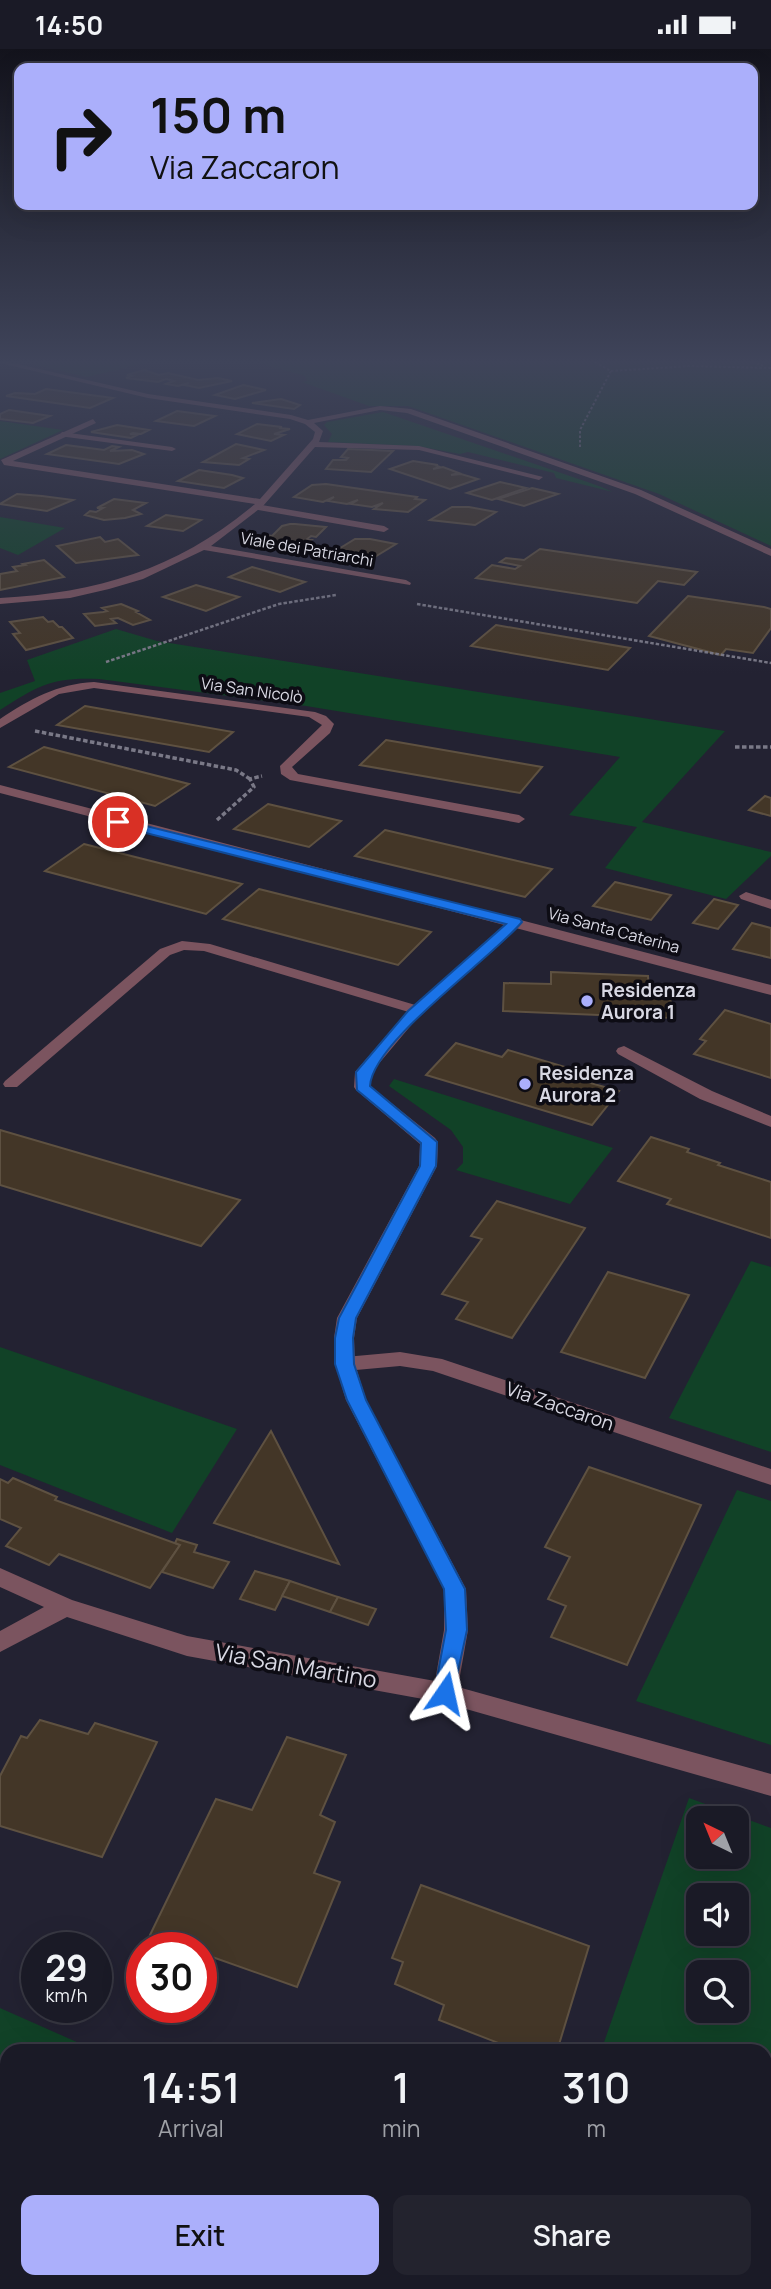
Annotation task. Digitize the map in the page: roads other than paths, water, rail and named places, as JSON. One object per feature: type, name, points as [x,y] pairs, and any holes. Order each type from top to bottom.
[{"type":"street","points":[[17,465],[259,505]]},
{"type":"street","name":"Viale dei Patriarchi","points":[[0,601],[69,594],[121,583],[172,565],[203,547],[259,505],[295,465]]},
{"type":"street","points":[[487,465],[539,477]]},
{"type":"street","points":[[562,465],[688,512],[771,553]]},
{"type":"street","name":"Viale dei Patriarchi","points":[[259,505],[384,529]]},
{"type":"street","name":"Viale dei Patriarchi","points":[[203,547],[406,583]]},
{"type":"street","name":"Via San Nicolò","points":[[0,724],[50,692],[77,685],[94,685],[322,718],[328,724],[326,730],[286,766],[285,771],[308,781],[519,819]]},
{"type":"street","name":"Via Santa Caterina","points":[[0,789],[771,990]]},
{"type":"street","points":[[746,896],[771,905]]},
{"type":"street","points":[[445,1693],[456,1630],[455,1589],[356,1400],[345,1364],[344,1338],[347,1318],[428,1166],[429,1142],[362,1087],[363,1072],[417,1010],[516,922]]},
{"type":"street","points":[[11,1084],[165,952],[182,945],[205,947],[417,1010]]},
{"type":"street","points":[[624,1051],[706,1095],[771,1122]]},
{"type":"street","name":"Via Zaccaron","points":[[345,1364],[401,1359],[435,1364],[771,1477]]},
{"type":"street","name":"Via San Martino","points":[[0,1577],[65,1607],[187,1646],[445,1693],[771,1786]]},
{"type":"street","points":[[0,1642],[65,1607]]},
{"type":"place","name":"Residenza Aurora 1","points":[[587,1001]]},
{"type":"place","name":"Residenza Aurora 2","points":[[525,1084]]}]
